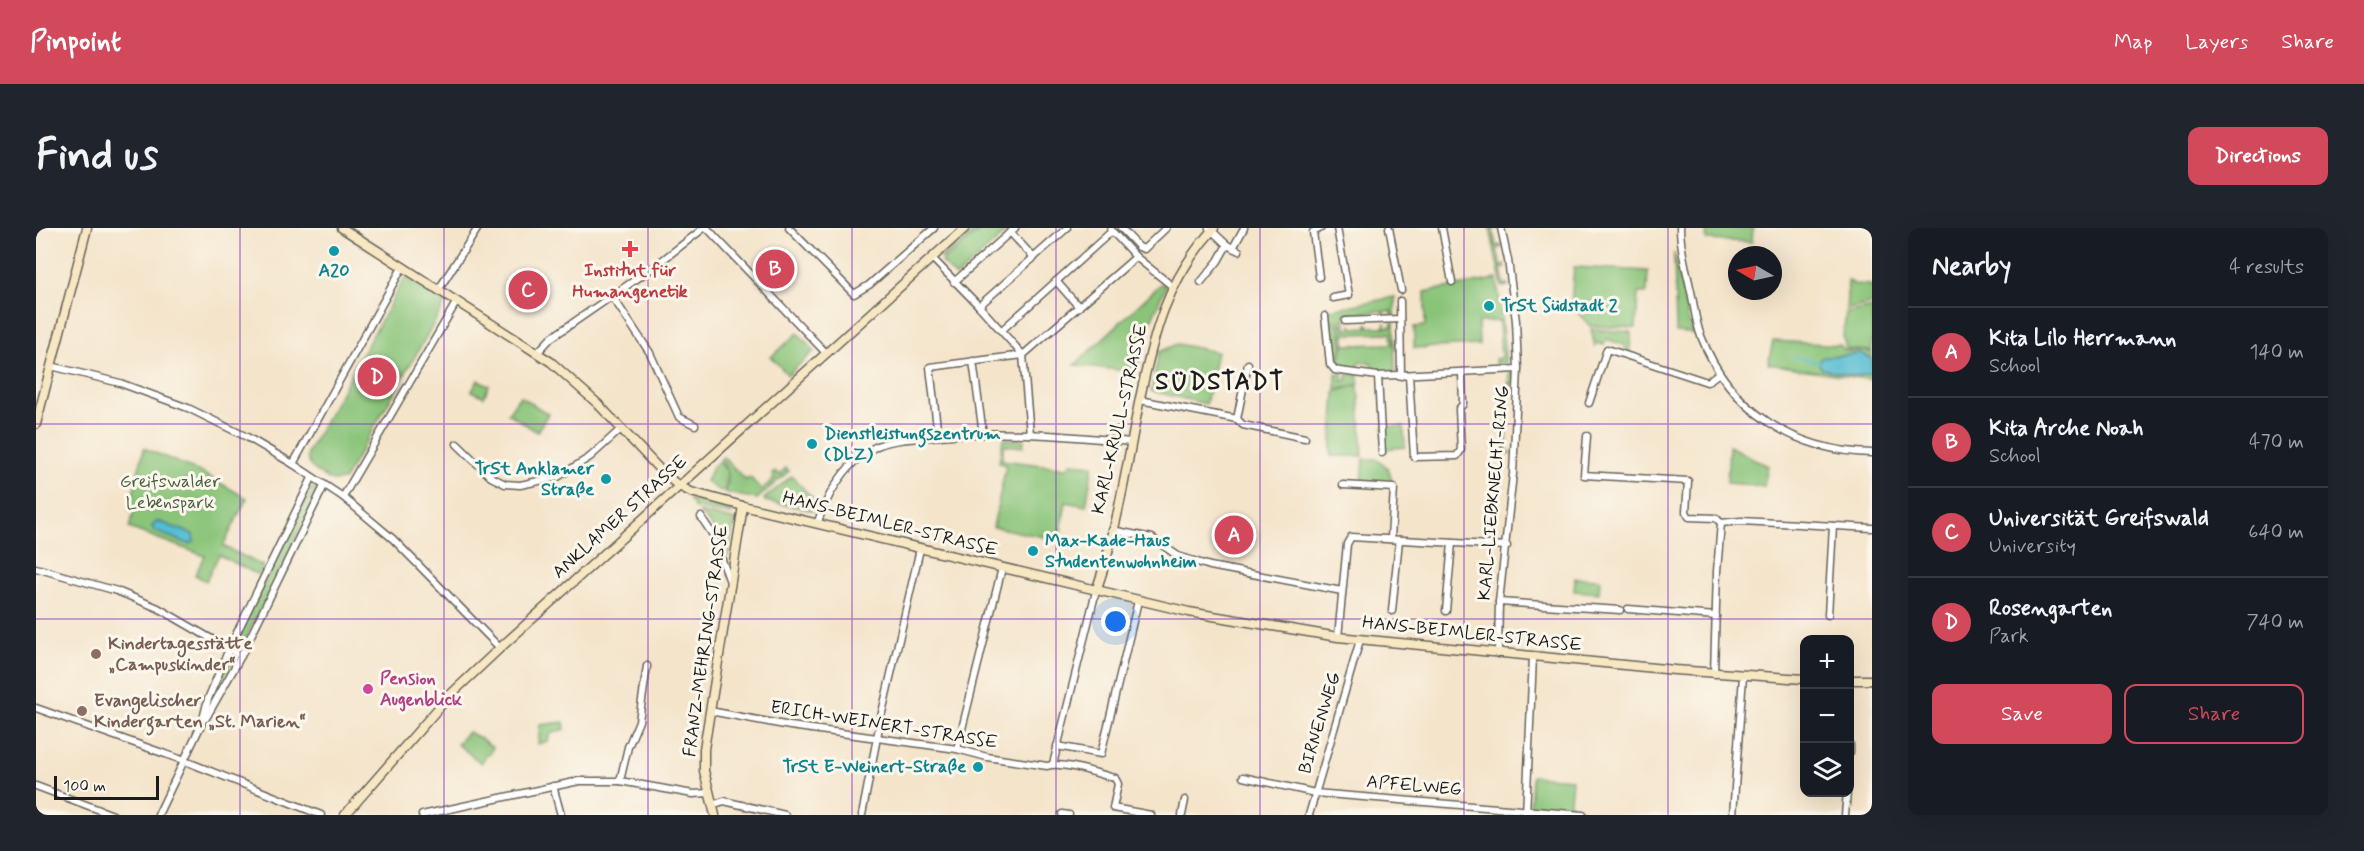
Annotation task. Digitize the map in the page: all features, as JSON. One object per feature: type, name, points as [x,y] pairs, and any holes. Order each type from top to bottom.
[{"type":"main road","points":[[36,424],[87,228]]},
{"type":"main road","points":[[342,228],[537,353],[572,380],[663,473],[679,486]]},
{"type":"main road","name":"ANKLAMER STRASSE","points":[[345,815],[449,696],[965,228]]},
{"type":"main road","name":"KARL-KRULL-STRASSE","points":[[1095,591],[1112,530],[1154,332],[1172,286],[1211,229]]},
{"type":"main road","name":"HANS-BEIMLER-STRASSE","points":[[679,486],[691,492],[743,506],[1189,612],[1360,640],[1714,674],[1800,679]]},
{"type":"main road","name":"FRANZ-MEHRING-STRASSE","points":[[716,815],[703,761],[743,506]]},
{"type":"main road","points":[[1854,680],[1872,681]]},
{"type":"street","points":[[439,289],[478,228]]},
{"type":"street","points":[[537,353],[551,338],[706,228],[826,353]]},
{"type":"street","points":[[789,228],[854,294],[869,285],[934,228]]},
{"type":"street","points":[[979,306],[1067,228]]},
{"type":"street","points":[[1121,228],[1139,247],[1144,249],[1166,228]]},
{"type":"street","points":[[1201,282],[1218,261],[1233,248],[1244,228]]},
{"type":"street","points":[[1319,277],[1313,232],[1321,228]]},
{"type":"street","points":[[1333,298],[1349,295],[1337,228]]},
{"type":"street","points":[[1389,228],[1401,290]]},
{"type":"street","points":[[1442,228],[1452,282]]},
{"type":"street","name":"KARL-LIEBKNECHT-RING","points":[[1498,654],[1499,602],[1507,546],[1513,474],[1518,369],[1516,321],[1508,260],[1501,228]]},
{"type":"street","points":[[1680,228],[1700,334],[1719,373],[1753,411],[1786,433],[1820,446],[1872,453]]},
{"type":"street","name":"KARL-KRULL-STRASSE","points":[[1211,229],[1233,248]]},
{"type":"street","points":[[954,282],[1013,230],[1034,258]]},
{"type":"street","points":[[1002,330],[1110,230],[1136,257],[1172,286]]},
{"type":"street","points":[[938,436],[930,366],[1023,355],[1136,257]]},
{"type":"street","points":[[932,258],[1023,355],[1030,434]]},
{"type":"street","points":[[293,464],[403,266]]},
{"type":"street","points":[[1056,281],[1079,307]]},
{"type":"street","points":[[612,296],[650,353],[679,417],[695,425]]},
{"type":"street","points":[[343,497],[457,301]]},
{"type":"street","points":[[1400,301],[1401,375]]},
{"type":"street","points":[[1325,316],[1332,367],[1340,371],[1378,376],[1518,369]]},
{"type":"street","points":[[1345,321],[1400,319]]},
{"type":"street","points":[[1589,403],[1608,349],[1707,382],[1719,373]]},
{"type":"street","points":[[973,361],[983,434]]},
{"type":"street","points":[[1238,419],[1248,364]]},
{"type":"street","points":[[51,366],[120,384],[188,408],[247,437],[293,464],[343,497],[393,539],[500,648]]},
{"type":"street","points":[[1409,375],[1414,457],[1457,456],[1461,450],[1459,410],[1463,404],[1462,372]]},
{"type":"street","points":[[1378,376],[1382,453]]},
{"type":"street","points":[[1140,400],[1238,419],[1243,425],[1305,438]]},
{"type":"street","points":[[457,444],[491,477],[505,484],[520,485],[558,477],[590,457],[621,429]]},
{"type":"street","points":[[817,524],[826,500],[837,482],[867,453],[892,441],[938,436],[1030,434],[1131,442]]},
{"type":"street","points":[[1587,436],[1584,475],[1688,481],[1687,516],[1716,518],[1721,523],[1714,674]]},
{"type":"street","points":[[158,815],[202,723],[208,699],[229,648],[312,478]]},
{"type":"street","points":[[1343,485],[1394,488],[1391,539]]},
{"type":"street","points":[[202,723],[217,702],[241,656],[324,486]]},
{"type":"street","points":[[701,517],[713,536],[731,585]]},
{"type":"street","points":[[1721,523],[1741,521],[1872,528]]},
{"type":"street","points":[[1828,615],[1833,526]]},
{"type":"street","points":[[1112,530],[1152,538],[1178,556],[1210,566],[1342,591]]},
{"type":"street","points":[[1338,637],[1347,544],[1351,537],[1507,546]]},
{"type":"street","points":[[1392,611],[1399,540]]},
{"type":"street","points":[[1446,611],[1452,543]]},
{"type":"street","points":[[862,815],[920,549]]},
{"type":"street","points":[[36,568],[117,591],[158,608],[241,656]]},
{"type":"street","points":[[957,749],[1002,568]]},
{"type":"street","points":[[1053,764],[1095,591]]},
{"type":"street","points":[[1058,746],[1101,754],[1138,601]]},
{"type":"street","name":"HANS-BEIMLER-STRASSE","points":[[1499,602],[1620,609]]},
{"type":"street","points":[[1628,609],[1716,616]]},
{"type":"street","name":"BIRNENWEG","points":[[1309,815],[1360,640]]},
{"type":"street","points":[[1526,812],[1533,657]]},
{"type":"street","points":[[620,781],[628,747],[639,721],[647,666]]},
{"type":"street","points":[[1733,815],[1743,676]]},
{"type":"street","points":[[36,708],[185,760],[321,815]]},
{"type":"street","name":"ERICH-WEINERT-STRASSE","points":[[710,711],[790,726],[957,749],[999,759],[1047,766],[1053,764],[1115,778],[1118,784],[1112,811]]},
{"type":"street","name":"APFELWEG","points":[[1243,777],[1315,793],[1583,815]]},
{"type":"street","points":[[422,815],[506,799],[579,781],[620,781],[693,794],[709,793]]},
{"type":"street","points":[[36,786],[113,815]]},
{"type":"street","points":[[552,786],[561,815]]},
{"type":"street","points":[[1845,815],[1846,797]]},
{"type":"street","points":[[1182,815],[1185,800]]},
{"type":"street","points":[[712,805],[724,801],[785,815]]},
{"type":"street","points":[[356,802],[356,815]]},
{"type":"street","points":[[1112,811],[1151,815]]},
{"type":"green space","points":[[971,228],[981,228],[941,259],[944,252]]},
{"type":"green space","points":[[984,228],[1011,228],[956,277],[941,262]]},
{"type":"green space","points":[[1490,228],[1497,228],[1493,230],[1496,246],[1501,245],[1502,247],[1497,249],[1501,266],[1505,265],[1506,268],[1501,268],[1504,285],[1508,284],[1508,286],[1502,287]]},
{"type":"green space","points":[[1707,228],[1753,228],[1752,242],[1706,240]]},
{"type":"green space","points":[[1674,253],[1691,331],[1696,331],[1697,334],[1676,332]]},
{"type":"green space","points":[[1574,267],[1648,271],[1647,293],[1638,293],[1636,328],[1590,326],[1571,305]]},
{"type":"green space","points":[[405,277],[446,302],[344,480],[332,481],[311,466],[307,457],[308,452]]},
{"type":"green space","points":[[1497,279],[1506,363],[1495,364],[1495,359],[1501,358],[1499,321],[1478,322],[1479,345],[1414,348],[1414,327],[1425,326],[1425,292]]},
{"type":"green space","points":[[1848,281],[1852,284],[1872,285],[1872,303],[1846,310]]},
{"type":"green space","points":[[1162,283],[1166,286],[1146,333],[1136,372],[1075,365]]},
{"type":"green space","points":[[1395,297],[1395,316],[1391,311],[1385,311],[1383,316],[1383,311],[1369,312],[1367,317],[1366,312],[1352,313],[1352,317],[1350,313],[1345,313],[1345,320],[1329,322],[1327,310]]},
{"type":"green space","points":[[1872,307],[1872,351],[1846,349],[1843,336],[1846,313]]},
{"type":"green space","points":[[1346,322],[1346,329],[1351,328],[1351,324],[1352,328],[1367,327],[1367,323],[1369,327],[1384,327],[1385,322],[1385,327],[1392,326],[1394,322],[1395,371],[1378,371],[1370,362],[1358,363],[1358,370],[1337,365],[1344,346],[1342,323]],"holes":[[[1391,333],[1392,344],[1345,345],[1345,334]]]},
{"type":"green space","points":[[1340,323],[1342,347],[1336,364],[1329,325]]},
{"type":"green space","points":[[1591,329],[1631,332],[1630,353],[1624,351],[1625,345],[1606,339],[1604,345],[1598,343],[1595,347]]},
{"type":"green space","points":[[798,333],[814,351],[788,375],[771,357]]},
{"type":"green space","points":[[1773,341],[1840,345],[1845,351],[1867,351],[1872,353],[1872,359],[1866,355],[1853,354],[1840,358],[1822,369],[1858,376],[1872,373],[1872,380],[1768,364]]},
{"type":"green space","points":[[1177,344],[1217,352],[1206,404],[1151,391],[1159,352]]},
{"type":"green space","points":[[1509,372],[1515,375],[1515,383],[1510,383],[1506,452],[1511,452],[1511,454],[1504,454]]},
{"type":"green space","points":[[1336,373],[1342,374],[1342,381],[1347,380],[1347,375],[1358,375],[1359,384],[1336,390]]},
{"type":"green space","points":[[478,380],[489,385],[484,397],[472,391]]},
{"type":"green space","points":[[1358,386],[1363,456],[1331,456],[1335,392]]},
{"type":"green space","points":[[520,396],[548,414],[537,432],[508,413]]},
{"type":"green space","points":[[1404,426],[1405,447],[1384,449],[1383,427]]},
{"type":"green space","points":[[1003,439],[1024,440],[1023,447],[1004,445],[1002,460],[1066,468],[1070,467],[1071,463],[1093,465],[1086,506],[1066,502],[1059,542],[1050,538],[993,527],[1006,466],[999,462]]},
{"type":"green space","points":[[1729,446],[1768,466],[1764,486],[1727,483]]},
{"type":"green space","name":"Greifswalder Lebenspark","points":[[144,448],[200,472],[247,498],[223,546],[263,566],[258,575],[219,555],[206,581],[195,575],[205,556],[129,528],[134,511],[129,510]]},
{"type":"green space","points":[[723,457],[746,480],[750,477],[761,490],[775,478],[772,474],[775,471],[779,475],[786,468],[789,471],[757,499],[726,493],[728,475],[720,460]]},
{"type":"green space","points":[[1364,459],[1376,459],[1388,468],[1393,484],[1362,482]]},
{"type":"green space","points":[[719,462],[727,471],[725,491],[718,490],[706,481],[713,466]]},
{"type":"green space","points":[[792,476],[818,504],[814,511],[765,501],[764,499]]},
{"type":"green space","points":[[313,487],[319,491],[246,638],[236,649],[235,641]]},
{"type":"green space","points":[[689,499],[723,507],[733,514],[695,508]]},
{"type":"green space","points":[[698,512],[735,520],[728,556],[725,556],[712,526]]},
{"type":"green space","points":[[1575,578],[1600,579],[1599,593],[1574,591]]},
{"type":"green space","points":[[228,654],[236,657],[212,699],[211,698]]},
{"type":"green space","points":[[564,722],[565,729],[550,734],[548,741],[538,744],[540,725]]},
{"type":"green space","points":[[468,732],[493,748],[481,763],[457,744]]},
{"type":"green space","points":[[1532,776],[1572,779],[1569,811],[1530,808]]},
{"type":"water","points":[[1860,353],[1872,359],[1872,373],[1858,376],[1823,369],[1819,365],[1821,358]]},
{"type":"water","points":[[157,521],[193,534],[194,542],[189,544],[154,531],[152,526]]},
{"type":"waterway","points":[[1794,357],[1820,362]]},
{"type":"place","name":"Institut für Humangenetik","points":[[630,249]]},
{"type":"place","name":"A20","points":[[334,251]]},
{"type":"place","name":"Kita Arche Noah","points":[[775,269]]},
{"type":"place","name":"Universität Greifswald","points":[[528,290]]},
{"type":"place","name":"TrSt Südstadt 2","points":[[1489,306]]},
{"type":"place","name":"Rosengarten","points":[[377,377]]},
{"type":"place","name":"Dienstleistungszentrum (DLZ)","points":[[812,444]]},
{"type":"place","name":"TrSt Anklamer Straße","points":[[606,479]]},
{"type":"place","name":"Kita Lilo Herrmann","points":[[1234,535]]},
{"type":"place","name":"Max-Kade-Haus Studentenwohnheim","points":[[1033,551]]},
{"type":"place","name":"Kindertagesstätte „Campuskinder“","points":[[96,654]]},
{"type":"place","name":"Pension Augenblick","points":[[368,689]]},
{"type":"place","name":"Evangelischer Kindergarten „St. Marien“","points":[[82,711]]},
{"type":"place","name":"TrSt E-Weinert-Straße","points":[[978,767]]},
{"type":"district","name":"SÜDSTADT","points":[[1220,382]]}]
